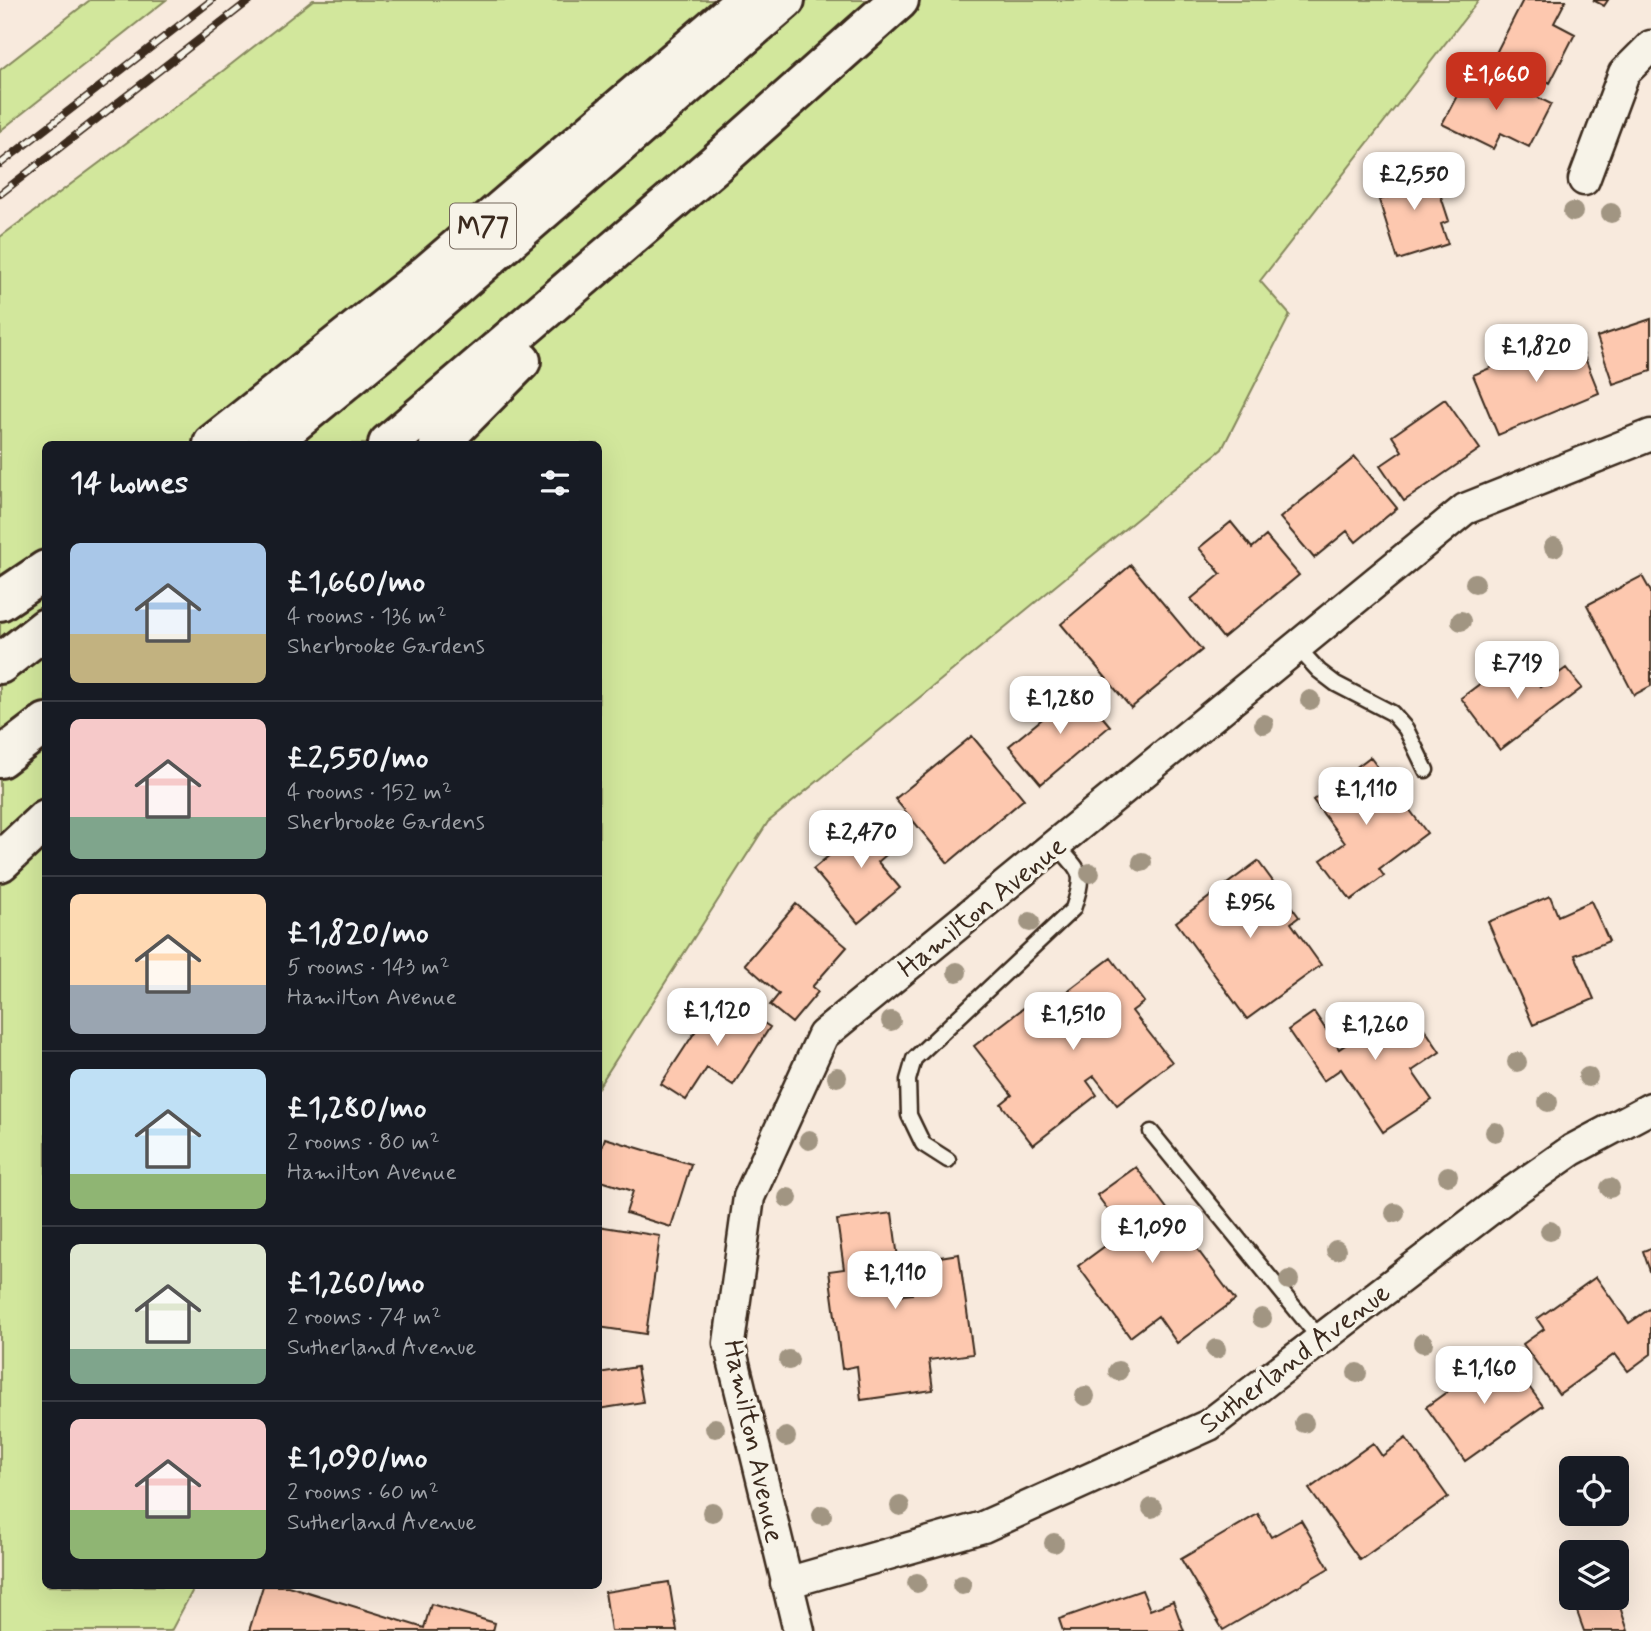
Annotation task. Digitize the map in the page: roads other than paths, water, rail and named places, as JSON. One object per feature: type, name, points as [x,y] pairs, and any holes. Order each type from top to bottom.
[{"type":"highway","name":"M77","points":[[217,441],[426,274],[746,0]]},
{"type":"highway","name":"M77","points":[[272,441],[388,345],[785,0]]},
{"type":"highway","points":[[392,441],[714,165],[899,0]]},
{"type":"highway","points":[[442,441],[714,165]]},
{"type":"highway","points":[[0,601],[42,573]]},
{"type":"highway","points":[[0,664],[42,631]]},
{"type":"highway","points":[[0,758],[42,726]]},
{"type":"highway","points":[[0,862],[42,823]]},
{"type":"street","points":[[1584,180],[1624,73],[1651,46]]},
{"type":"street","name":"Hamilton Avenue","points":[[799,1631],[729,1343],[748,1198],[823,1035],[1465,509],[1651,435]]},
{"type":"street","name":"Sutherland Avenue","points":[[786,1583],[983,1527],[1209,1425],[1515,1190],[1560,1158],[1651,1108]]},
{"type":"lane","points":[[1297,647],[1319,671],[1336,684],[1392,713],[1406,729],[1426,769]]},
{"type":"lane","points":[[948,1160],[923,1144],[909,1115],[908,1080],[914,1059],[1073,909],[1082,883],[1080,873],[1056,844]]},
{"type":"lane","points":[[1151,1132],[1320,1339]]},
{"type":"railway","points":[[0,164],[212,0]]},
{"type":"railway","points":[[0,194],[250,0]]}]
